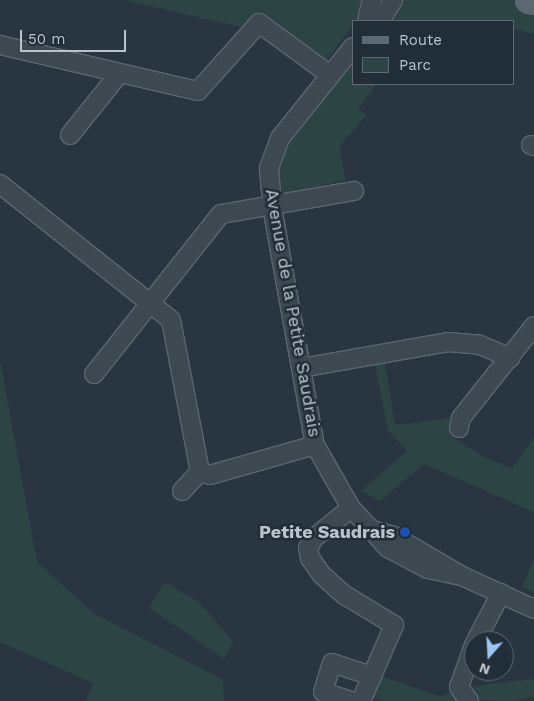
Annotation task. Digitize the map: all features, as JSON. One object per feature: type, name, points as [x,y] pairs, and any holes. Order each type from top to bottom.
[{"type":"main road","points":[[529,0],[534,1]]},
{"type":"street","points":[[367,20],[372,0]]},
{"type":"street","points":[[381,20],[393,0]]},
{"type":"street","points":[[0,45],[198,91],[259,23],[330,75]]},
{"type":"street","name":"Avenue de la Petite Saudrais","points":[[352,48],[280,138],[269,169],[272,207],[315,445],[351,508],[371,530],[403,541],[462,576],[534,609]]},
{"type":"street","points":[[70,135],[119,74]]},
{"type":"street","points":[[0,184],[171,320],[200,472]]},
{"type":"street","points":[[94,374],[149,302],[221,214],[272,207],[354,190]]},
{"type":"street","points":[[460,428],[461,418],[534,326]]},
{"type":"street","points":[[301,368],[448,342],[480,345],[510,358]]},
{"type":"street","points":[[200,472],[210,475],[315,445]]},
{"type":"street","points":[[182,491],[200,472]]},
{"type":"street","points":[[351,508],[314,538],[308,548],[310,558],[322,576],[343,594],[394,625],[361,701]]},
{"type":"street","points":[[481,631],[500,593]]},
{"type":"street","points":[[352,701],[323,692],[332,663],[372,676]]},
{"type":"street","points":[[464,673],[459,687],[469,701]]},
{"type":"green space","points":[[124,0],[364,0],[361,13],[356,20],[352,20],[352,26],[325,63],[257,15],[240,27]]},
{"type":"green space","points":[[402,0],[509,0],[534,4],[534,34],[514,28],[514,20],[388,20]]},
{"type":"green space","points":[[352,59],[352,85],[376,85],[358,109],[366,115],[339,147],[346,180],[279,195],[277,172],[283,148]]},
{"type":"green space","points":[[0,360],[37,562],[96,615],[223,679],[224,701],[86,701],[93,683],[0,642]]},
{"type":"green space","points":[[385,363],[395,425],[450,418],[450,435],[485,458],[512,468],[534,437],[534,512],[424,464],[380,501],[361,491],[407,451],[388,430],[375,365]]},
{"type":"green space","points":[[534,557],[534,592],[522,587]]},
{"type":"green space","points":[[165,582],[201,604],[233,642],[224,659],[149,608]]},
{"type":"green space","points":[[378,675],[439,696],[456,692],[460,701],[383,701],[368,696]]},
{"type":"green space","points":[[534,679],[534,697],[511,701],[479,700],[472,686]]},
{"type":"place","name":"Petite Saudrais","points":[[405,532]]}]
